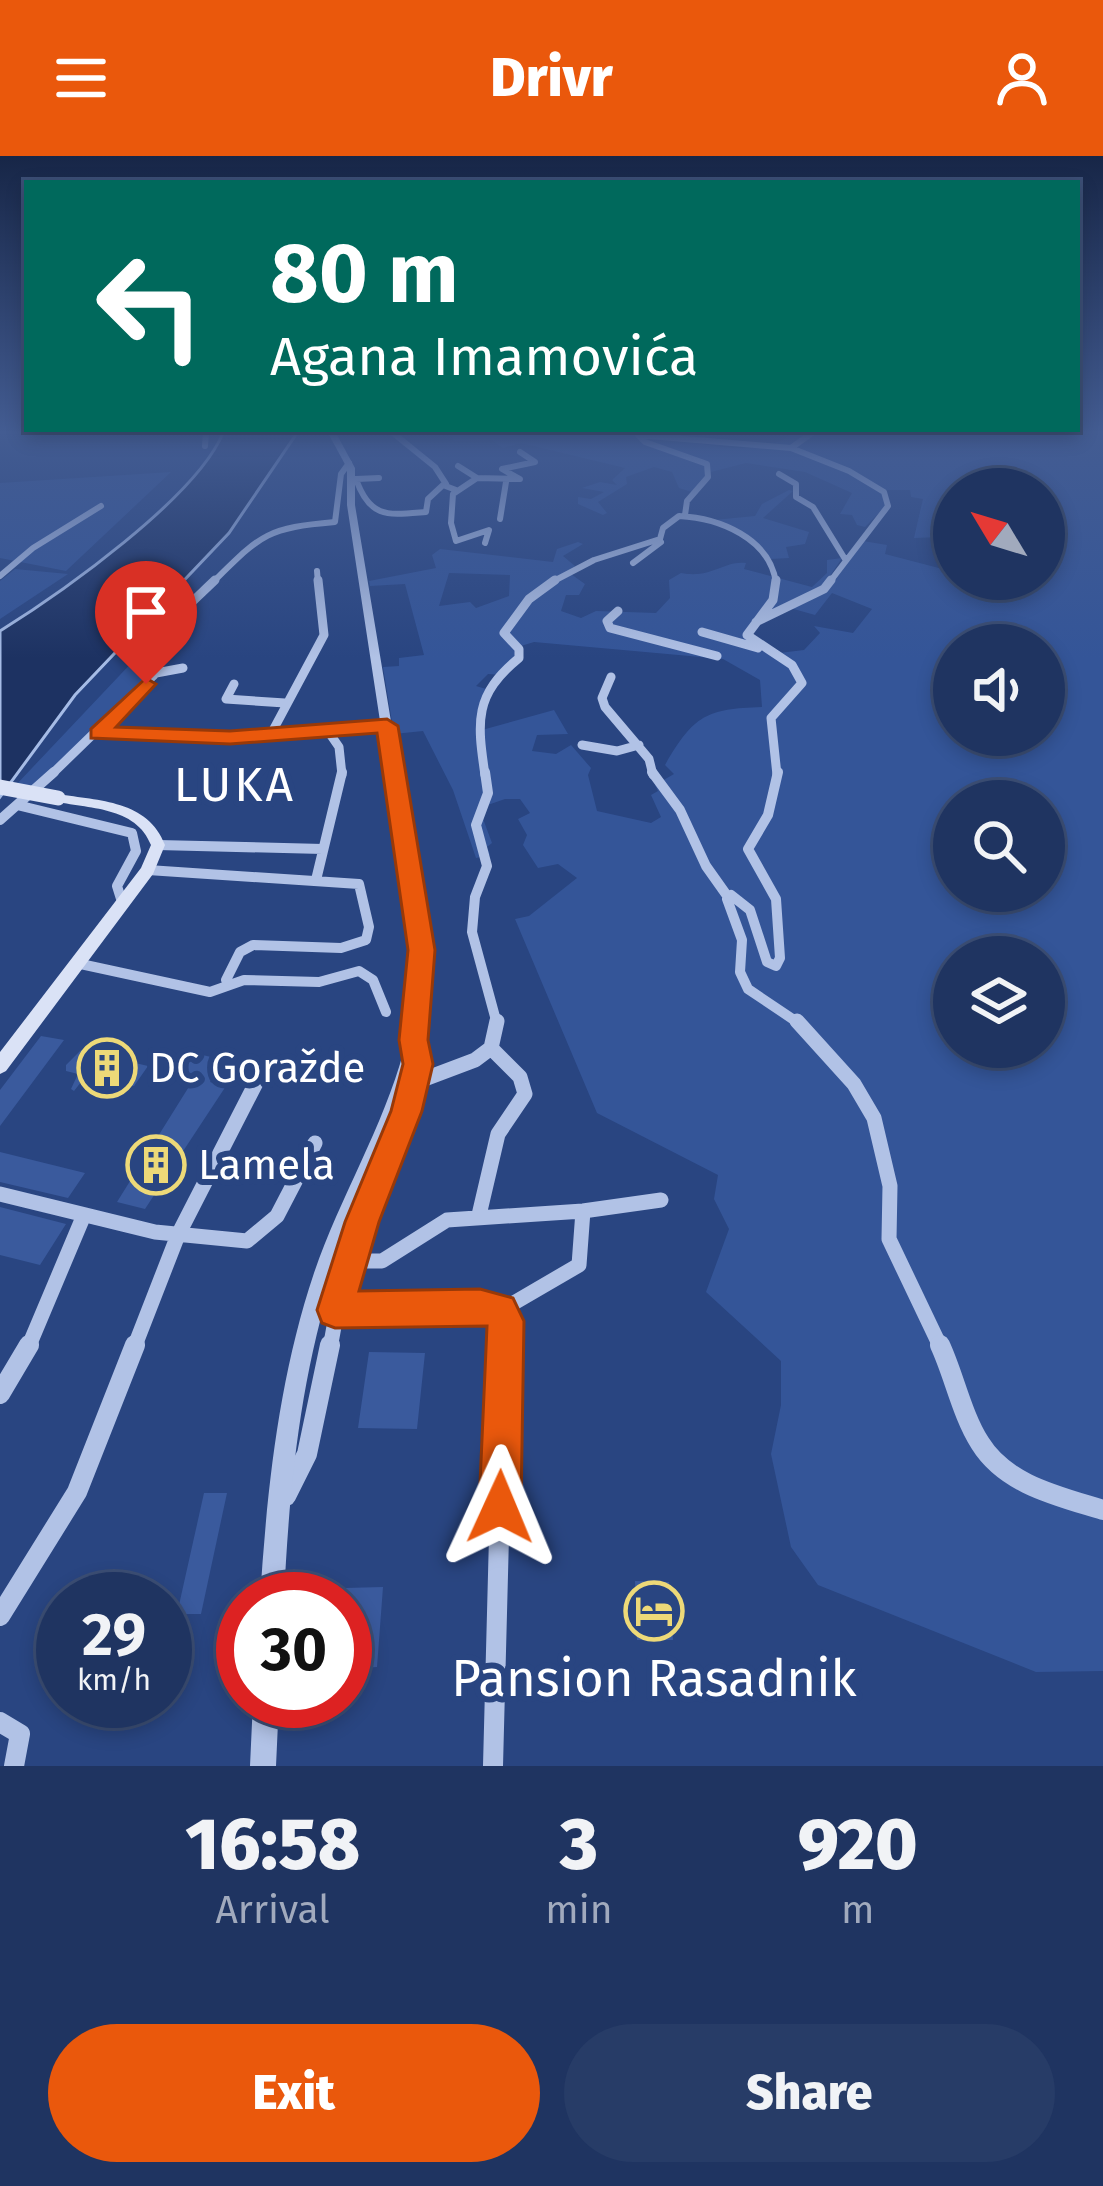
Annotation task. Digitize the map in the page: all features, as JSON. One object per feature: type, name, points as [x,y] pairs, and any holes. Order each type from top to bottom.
[{"type":"main road","points":[[0,787],[139,816],[153,829],[158,845],[148,870],[0,1066]]},
{"type":"street","points":[[0,576],[98,508]]},
{"type":"street","points":[[156,673],[160,641],[169,624],[261,535],[287,526],[334,522],[336,508]]},
{"type":"street","points":[[274,1572],[278,1511],[323,1274],[393,1105],[414,1040],[422,950],[357,508]]},
{"type":"street","points":[[373,508],[393,516],[426,512]]},
{"type":"street","points":[[423,524],[427,508]]},
{"type":"street","points":[[453,508],[456,541],[489,530],[485,543]]},
{"type":"street","points":[[500,518],[502,508]]},
{"type":"street","points":[[686,508],[686,515]]},
{"type":"street","points":[[814,508],[845,559]]},
{"type":"street","points":[[755,622],[824,590],[885,508]]},
{"type":"street","points":[[633,563],[659,539],[668,522],[686,515],[739,534],[770,562],[775,594],[747,635],[763,650]]},
{"type":"street","points":[[413,1083],[461,1068],[491,1048],[497,1022],[472,932],[475,897],[487,866],[476,825],[488,793],[478,729],[485,721],[485,692],[491,681],[519,658],[519,649],[504,633],[508,623],[538,592],[578,566],[659,539]]},
{"type":"street","points":[[0,560],[17,562]]},
{"type":"street","points":[[271,734],[324,635],[317,571]]},
{"type":"street","points":[[618,611],[606,624],[620,631],[717,656],[721,655],[700,633],[763,650],[792,665],[802,683],[771,718],[780,744],[780,774],[766,821],[748,849],[776,899],[781,942],[776,966],[762,955],[751,910],[735,896],[728,897]]},
{"type":"street","points":[[0,820],[98,733],[156,673],[183,668]]},
{"type":"street","points":[[611,677],[602,698],[605,707],[639,745],[728,897],[742,940],[740,972],[748,989],[805,1028],[854,1084],[874,1118],[890,1186],[889,1239],[934,1330],[978,1441],[1004,1472],[1050,1494],[1103,1510]]},
{"type":"street","points":[[233,684],[226,699],[285,704]]},
{"type":"street","points":[[98,733],[183,738],[330,734],[387,726]]},
{"type":"street","points":[[316,880],[340,793],[344,760],[330,734]]},
{"type":"street","points":[[582,745],[617,751],[639,745]]},
{"type":"street","points":[[36,789],[41,810]]},
{"type":"street","points":[[17,805],[132,832],[136,851],[117,886],[122,902]]},
{"type":"street","points":[[158,845],[323,849]]},
{"type":"street","points":[[76,963],[210,992],[226,980],[240,952],[253,945],[341,948],[366,940],[369,927],[359,884],[148,870]]},
{"type":"street","points":[[226,980],[322,984],[358,970],[373,980],[386,1012]]},
{"type":"street","points":[[278,1511],[307,1454],[348,1262],[418,1064],[414,1040]]},
{"type":"street","points":[[479,1215],[498,1134],[525,1094],[520,1077],[491,1048]]},
{"type":"street","points":[[0,1616],[76,1492],[178,1235],[259,1077]]},
{"type":"street","points":[[0,1194],[178,1235],[247,1240],[277,1216],[315,1143]]},
{"type":"street","points":[[348,1262],[382,1261],[447,1220],[583,1211],[661,1200]]},
{"type":"street","points":[[335,1310],[480,1307],[500,1311],[580,1265],[583,1211]]},
{"type":"street","points":[[0,1394],[37,1333],[84,1216]]},
{"type":"street","points":[[494,1766],[505,1321],[500,1311]]},
{"type":"street","points":[[0,1722],[20,1734],[18,1755]]},
{"type":"street","points":[[263,1766],[265,1728]]},
{"type":"shaded area","points":[[0,508],[133,508],[66,571],[0,558]]},
{"type":"shaded area","points":[[163,508],[246,508],[229,533],[75,695],[0,797],[0,631],[90,569]]},
{"type":"shaded area","points":[[760,508],[774,508],[763,518],[809,532],[805,544],[786,547],[789,558],[770,559],[757,544],[714,520],[755,516]]},
{"type":"shaded area","points":[[843,508],[884,508],[865,527],[857,525],[852,515],[840,514]]},
{"type":"shaded area","points":[[921,508],[933,508],[933,537],[914,538]]},
{"type":"shaded area","points":[[1065,508],[1103,508],[1103,1671],[1036,1672],[818,1585],[791,1547],[771,1454],[781,1405],[781,1361],[706,1292],[729,1229],[714,1199],[718,1175],[597,1113],[515,919],[529,916],[577,878],[558,864],[538,868],[523,845],[527,835],[518,819],[530,813],[520,799],[479,808],[492,843],[487,847],[490,855],[476,858],[453,790],[423,731],[394,734],[383,667],[399,666],[399,658],[424,655],[405,584],[370,586],[369,581],[436,568],[432,555],[440,549],[553,562],[557,549],[578,542],[583,544],[563,556],[575,566],[568,572],[585,584],[579,595],[566,595],[561,611],[581,618],[596,611],[656,613],[670,598],[669,580],[681,573],[701,574],[738,563],[746,563],[744,569],[812,587],[827,573],[827,560],[842,558],[822,588],[752,622],[748,647],[771,654],[804,650],[820,633],[814,626],[853,633],[872,609],[832,593],[815,615],[790,608],[827,591],[863,541],[887,545],[885,554],[933,567],[933,600],[1065,600]],"holes":[[[449,573],[510,575],[509,596],[476,608],[470,602],[439,606]],[[534,642],[723,659],[760,680],[762,707],[714,713],[694,725],[665,765],[674,774],[655,785],[658,791],[651,795],[661,817],[651,823],[597,811],[588,775],[591,768],[571,745],[556,754],[532,751],[537,735],[568,734],[554,710],[482,730],[480,714],[493,691],[476,686],[488,674],[503,675],[521,646]]]},
{"type":"shaded area","points":[[15,569],[68,574],[0,619],[0,581]]},
{"type":"shaded area","points":[[137,657],[155,658],[139,690],[31,789],[15,786]]},
{"type":"building","points":[[41,1036],[64,1040],[0,1126],[0,1090]]},
{"type":"building","name":"DC Goražde","points":[[81,1050],[148,1066],[134,1086],[118,1088],[85,1077],[74,1091],[78,1074],[66,1071],[66,1065]]},
{"type":"building","name":"Lamela","points":[[181,1050],[224,1060],[210,1082],[226,1086],[145,1209],[117,1202],[195,1077],[168,1070]]},
{"type":"building","points":[[0,1152],[85,1173],[68,1198],[0,1182]]},
{"type":"building","points":[[0,1207],[66,1224],[40,1265],[0,1255]]},
{"type":"building","points":[[369,1352],[425,1353],[417,1429],[358,1428]]},
{"type":"building","points":[[204,1493],[227,1493],[201,1614],[192,1614],[192,1572],[186,1572]]},
{"type":"building","name":"Pansion Rasadnik","points":[[635,1581],[669,1582],[673,1640],[637,1640]]},
{"type":"building","points":[[372,1587],[383,1587],[377,1667],[372,1667]]},
{"type":"place","name":"DC Goražde","points":[[107,1068]]},
{"type":"place","name":"Lamela","points":[[156,1165]]},
{"type":"place","name":"Pansion Rasadnik","points":[[654,1611]]},
{"type":"district","name":"LUKA","points":[[235,785]]},
{"type":"route","points":[[146,684],[98,733],[230,737],[330,734],[387,726],[422,950],[414,1040],[418,1064],[406,1111],[374,1187],[335,1310],[480,1307],[500,1311],[505,1321],[500,1507]]}]
